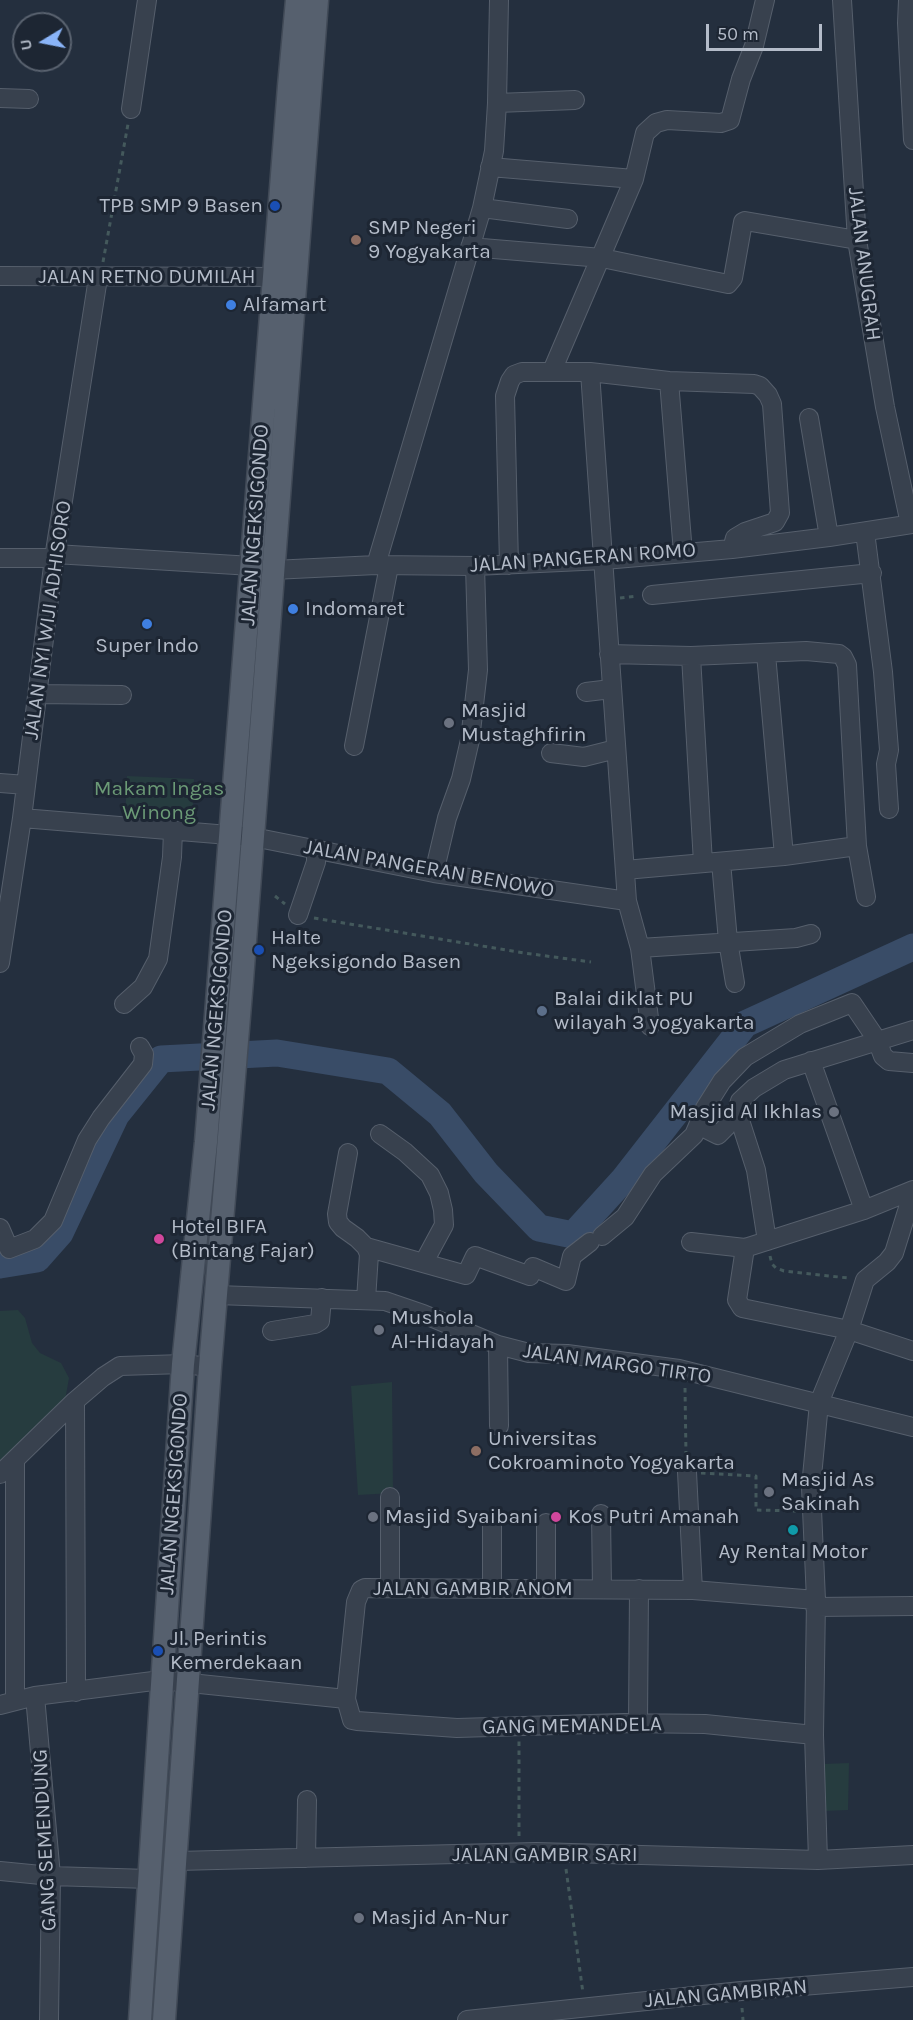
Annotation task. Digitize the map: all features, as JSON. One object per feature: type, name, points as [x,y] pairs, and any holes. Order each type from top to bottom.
[{"type":"main road","name":"JALAN NGEKSIGONDO","points":[[140,2020],[183,1364],[206,1142],[231,834],[262,568],[284,277],[297,0]]},
{"type":"main road","name":"JALAN NGEKSIGONDO","points":[[284,277],[316,0]]},
{"type":"main road","name":"JALAN NGEKSIGONDO","points":[[165,2020],[210,1367],[253,837],[262,568]]},
{"type":"street","points":[[131,109],[147,0]]},
{"type":"street","points":[[354,746],[382,565],[482,208],[490,167],[497,103],[499,0]]},
{"type":"street","points":[[552,371],[634,179],[642,139],[649,128],[666,120],[721,123],[730,120],[741,80],[754,46],[765,0]]},
{"type":"street","name":"JALAN ANUGRAH","points":[[842,0],[857,240],[885,407],[911,524]]},
{"type":"street","points":[[908,0],[913,140]]},
{"type":"street","points":[[0,98],[29,99]]},
{"type":"street","points":[[497,103],[575,100]]},
{"type":"street","points":[[490,167],[634,179]]},
{"type":"street","points":[[482,208],[568,219]]},
{"type":"street","points":[[470,247],[602,258],[728,284],[733,278],[742,222],[857,240]]},
{"type":"street","name":"JALAN RETNO DUMILAH","points":[[0,276],[284,277]]},
{"type":"street","name":"JALAN NYI WIJI ADHISORO","points":[[0,963],[22,818],[55,556],[98,278]]},
{"type":"street","points":[[509,565],[506,388],[514,375],[522,372],[590,372],[669,381],[760,386],[772,404],[780,513],[775,522],[745,532],[735,538],[732,549]]},
{"type":"street","points":[[590,372],[627,901],[640,948],[650,1026]]},
{"type":"street","points":[[669,381],[683,553]]},
{"type":"street","points":[[809,418],[829,537]]},
{"type":"street","name":"JALAN PANGERAN ROMO","points":[[0,558],[55,556],[262,568],[509,565],[604,560],[732,549],[911,524]]},
{"type":"street","points":[[865,532],[872,573],[889,750],[886,764],[889,809]]},
{"type":"street","points":[[434,873],[447,818],[461,779],[470,740],[478,670],[475,566]]},
{"type":"street","points":[[652,595],[872,573]]},
{"type":"street","points":[[609,654],[691,656],[806,651],[840,654],[847,665],[857,846],[866,897]]},
{"type":"street","points":[[766,654],[784,856]]},
{"type":"street","points":[[691,656],[712,862],[735,983]]},
{"type":"street","points":[[586,692],[611,689]]},
{"type":"street","points":[[37,694],[122,694]]},
{"type":"street","points":[[551,753],[584,758],[616,749]]},
{"type":"street","points":[[0,783],[26,785]]},
{"type":"street","name":"JALAN PANGERAN BENOWO","points":[[22,818],[253,837],[434,873],[627,901]]},
{"type":"street","points":[[124,1004],[143,987],[158,959],[172,857],[173,830]]},
{"type":"street","points":[[625,870],[784,856],[857,846]]},
{"type":"street","points":[[298,915],[316,862],[316,850]]},
{"type":"street","points":[[640,948],[796,938],[811,934]]},
{"type":"street","points":[[348,1153],[337,1214],[338,1222],[366,1246],[466,1275],[475,1256],[530,1276],[533,1267],[566,1281],[572,1256],[625,1217],[653,1174],[694,1135],[705,1108],[722,1081],[745,1057],[800,1024],[852,1003],[877,1040],[883,1056],[889,1061],[913,1063]]},
{"type":"street","points":[[697,1128],[702,1127],[718,1135],[726,1127],[740,1101],[754,1088],[784,1070],[913,1030]]},
{"type":"street","points":[[0,1228],[4,1251],[35,1239],[53,1221],[87,1140],[143,1064],[144,1054],[140,1047]]},
{"type":"street","points":[[811,1061],[864,1210]]},
{"type":"street","points":[[736,1111],[756,1170],[767,1241]]},
{"type":"street","points":[[380,1134],[405,1152],[430,1175],[439,1193],[444,1225],[424,1262]]},
{"type":"street","points":[[691,1242],[745,1248],[864,1210],[913,1191]]},
{"type":"street","points":[[818,1860],[814,1735],[815,1604],[811,1487],[819,1402],[849,1330],[864,1280],[887,1262],[894,1253],[913,1191]]},
{"type":"street","points":[[366,1246],[369,1254],[366,1300]]},
{"type":"street","points":[[745,1248],[737,1300],[742,1308],[849,1330],[913,1351]]},
{"type":"street","name":"JALAN MARGO TIRTO","points":[[217,1295],[385,1301],[498,1345],[529,1353],[567,1354],[685,1371],[819,1402],[913,1427]]},
{"type":"street","points":[[272,1331],[315,1324],[320,1321],[322,1298]]},
{"type":"street","points":[[498,1345],[499,1426]]},
{"type":"street","points":[[0,1474],[75,1401],[120,1366],[183,1364],[210,1367]]},
{"type":"street","points":[[75,1401],[75,1692]]},
{"type":"street","points":[[15,1460],[8,1703],[35,1696],[161,1680],[346,1699]]},
{"type":"street","points":[[687,1472],[693,1590]]},
{"type":"street","points":[[390,1497],[390,1587]]},
{"type":"street","points":[[601,1514],[602,1589]]},
{"type":"street","points":[[492,1524],[492,1588]]},
{"type":"street","points":[[546,1524],[546,1589]]},
{"type":"street","name":"JALAN GAMBIR ANOM","points":[[346,1699],[358,1595],[360,1590],[365,1588],[693,1590],[815,1604],[913,1606]]},
{"type":"street","points":[[638,1724],[639,1590]]},
{"type":"street","name":"GANG SEMENDUNG","points":[[35,1696],[51,1876],[49,2020]]},
{"type":"street","name":"GANG MEMANDELA","points":[[346,1699],[352,1720],[357,1721],[457,1728],[705,1724],[814,1735]]},
{"type":"street","points":[[306,1858],[307,1800]]},
{"type":"street","name":"JALAN GAMBIR SARI","points":[[177,1861],[564,1852],[818,1860],[913,1855]]},
{"type":"street","points":[[0,1871],[51,1876],[149,1879]]},
{"type":"street","name":"JALAN GAMBIRAN","points":[[467,2020],[741,1991],[913,1977]]},
{"type":"path","points":[[98,278],[103,266],[131,109]]},
{"type":"path","points":[[606,599],[652,595]]},
{"type":"path","points":[[275,896],[298,915],[513,952],[591,962]]},
{"type":"path","points":[[767,1241],[772,1264],[776,1268],[784,1271],[864,1280]]},
{"type":"path","points":[[685,1371],[687,1472],[756,1476],[756,1510],[812,1512]]},
{"type":"path","points":[[519,1727],[519,1853]]},
{"type":"path","points":[[564,1852],[585,2007]]},
{"type":"green space","name":"Makam Ingas Winong","points":[[127,776],[194,779],[192,826],[125,823]]},
{"type":"green space","points":[[18,1310],[25,1318],[32,1343],[40,1353],[61,1363],[69,1378],[63,1412],[0,1471],[0,1311]]},
{"type":"green space","points":[[392,1382],[393,1493],[358,1495],[351,1386]]},
{"type":"green space","points":[[849,1763],[848,1810],[824,1811],[824,1764]]},
{"type":"waterway","points":[[0,1265],[37,1259],[60,1233],[116,1115],[161,1059],[277,1053],[388,1071],[440,1114],[486,1173],[539,1228],[573,1235],[624,1179],[745,1024],[913,947]]},
{"type":"place","name":"TPB SMP 9 Basen","points":[[275,206]]},
{"type":"place","name":"SMP Negeri 9 Yogyakarta","points":[[356,240]]},
{"type":"place","name":"Alfamart","points":[[231,305]]},
{"type":"place","name":"Indomaret","points":[[293,609]]},
{"type":"place","name":"Super Indo","points":[[147,624]]},
{"type":"place","name":"Masjid Mustaghfirin","points":[[449,723]]},
{"type":"place","name":"Halte Ngeksigondo Basen","points":[[259,950]]},
{"type":"place","name":"Balai diklat PU wilayah 3 yogyakarta","points":[[542,1011]]},
{"type":"place","name":"Masjid Al Ikhlas","points":[[834,1112]]},
{"type":"place","name":"Hotel BIFA (Bintang Fajar)","points":[[159,1239]]},
{"type":"place","name":"Mushola Al-Hidayah","points":[[379,1330]]},
{"type":"place","name":"Universitas Cokroaminoto Yogyakarta","points":[[476,1451]]},
{"type":"place","name":"Masjid As Sakinah","points":[[769,1492]]},
{"type":"place","name":"Masjid Syaibani","points":[[373,1517]]},
{"type":"place","name":"Kos Putri Amanah","points":[[556,1517]]},
{"type":"place","name":"Ay Rental Motor","points":[[793,1530]]},
{"type":"place","name":"Jl. Perintis Kemerdekaan","points":[[158,1651]]},
{"type":"place","name":"Masjid An-Nur","points":[[359,1918]]}]
